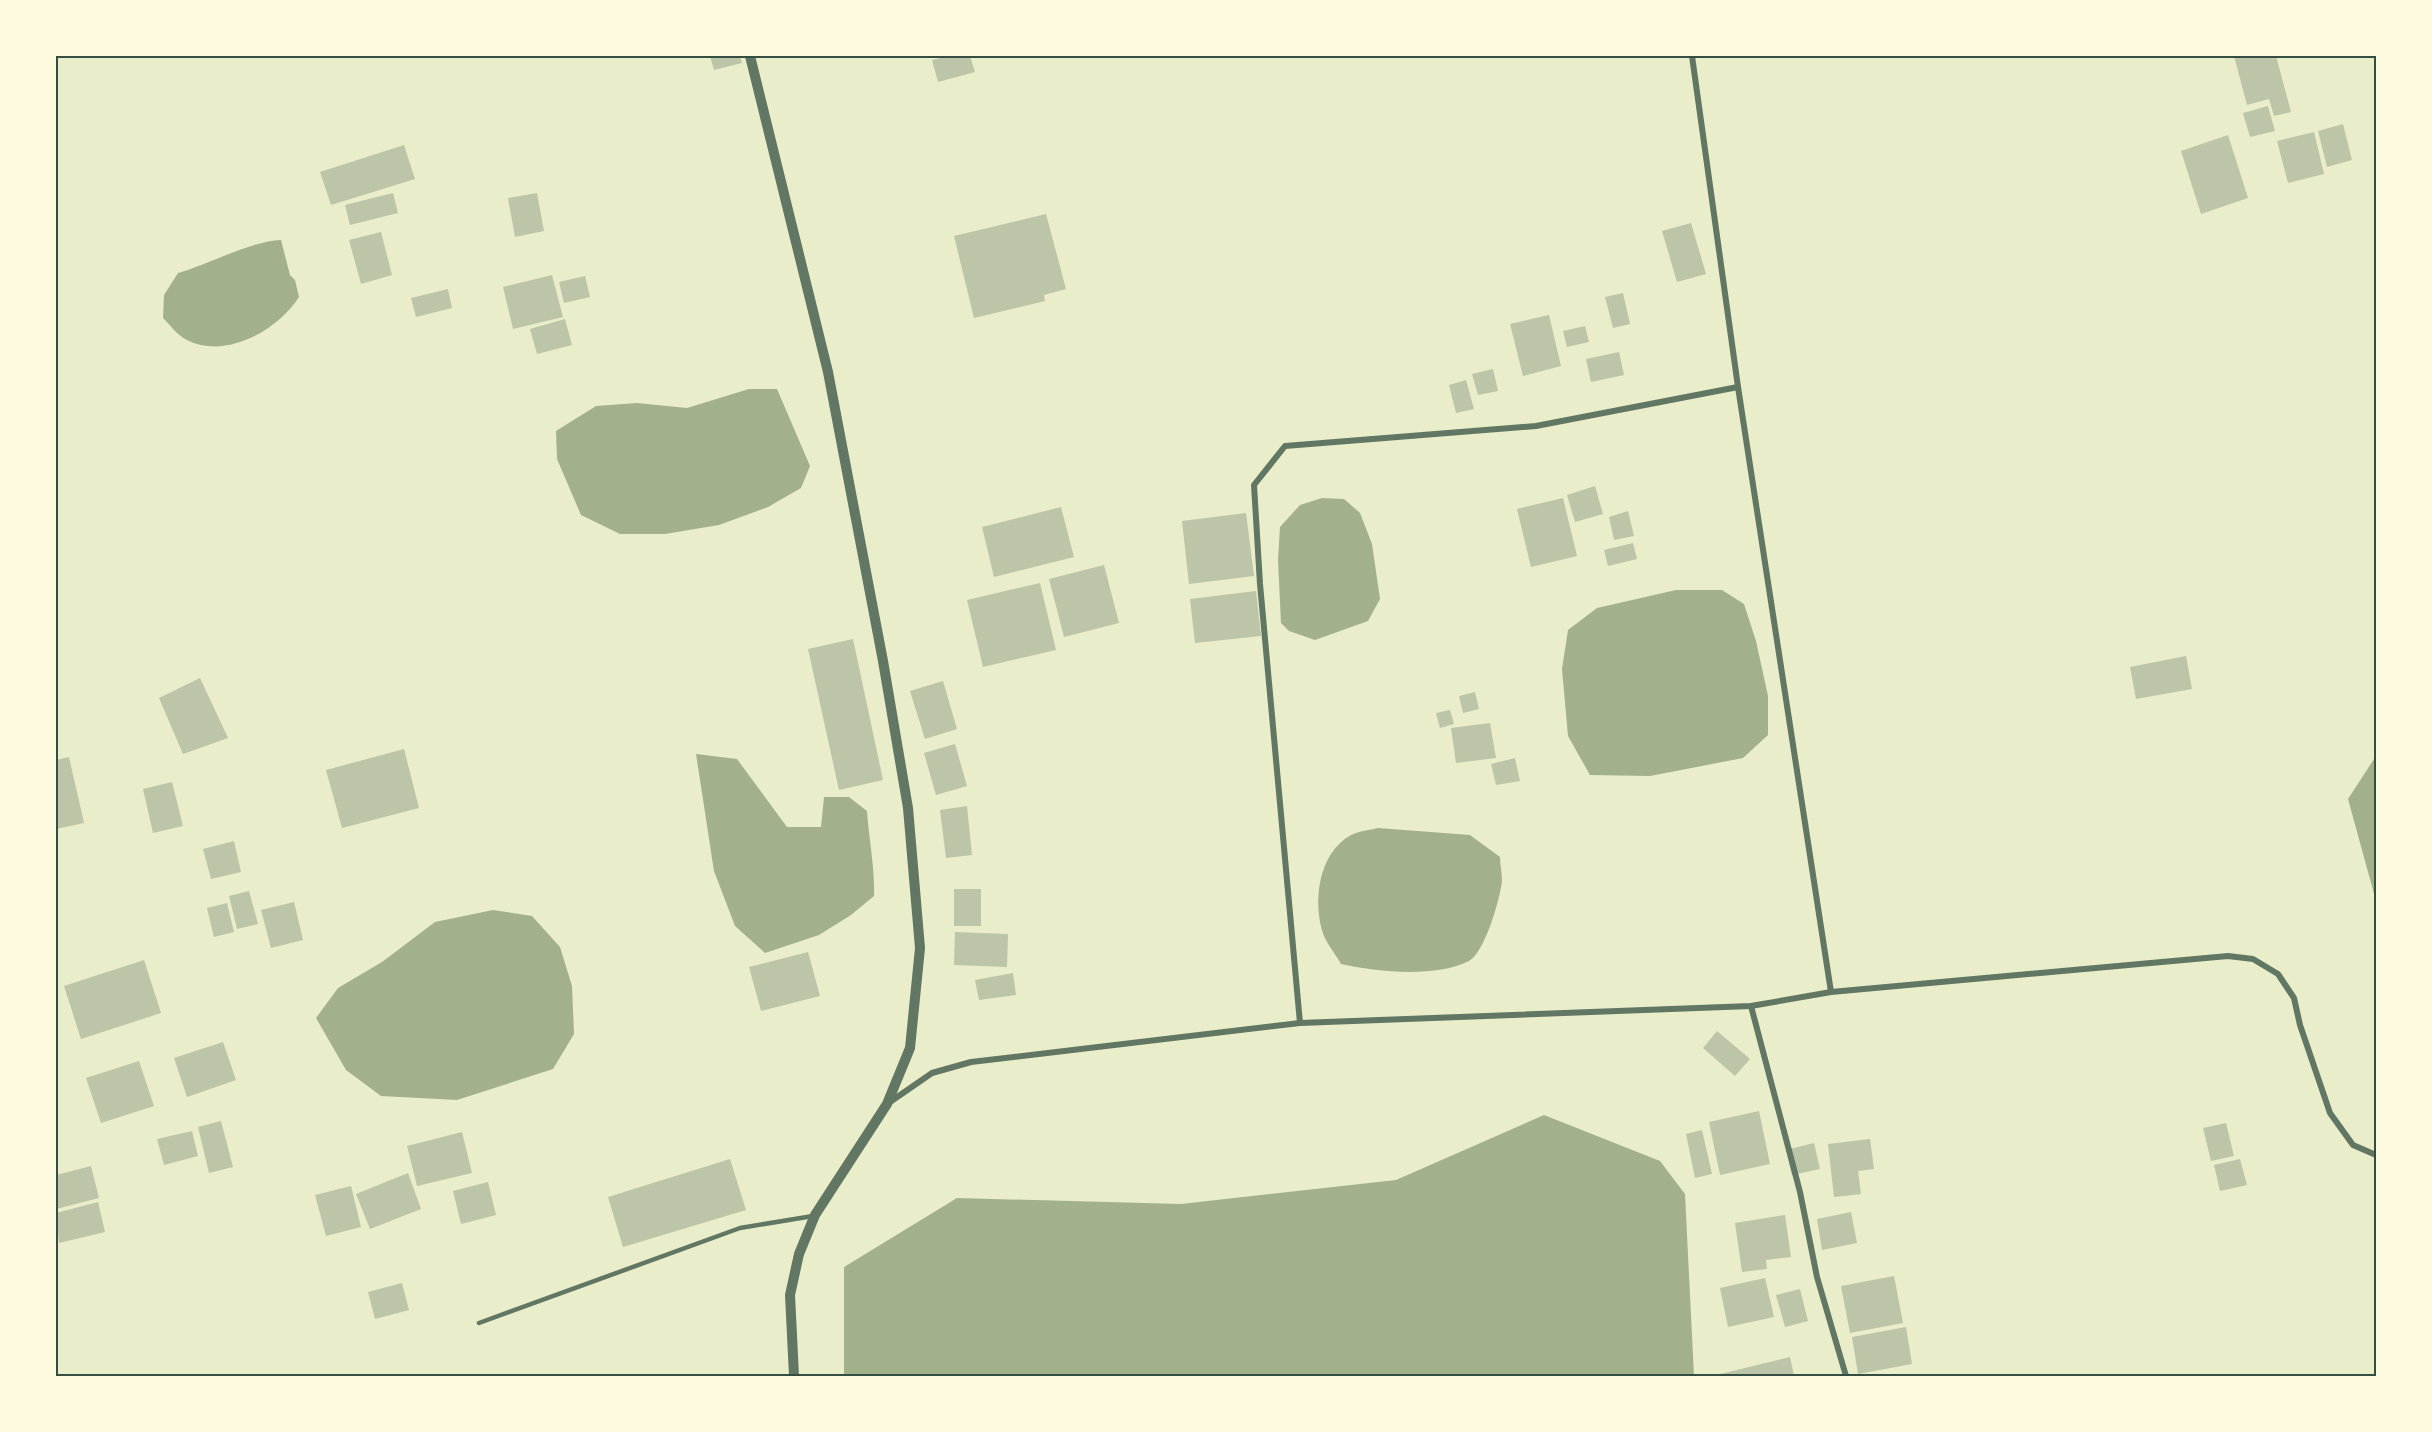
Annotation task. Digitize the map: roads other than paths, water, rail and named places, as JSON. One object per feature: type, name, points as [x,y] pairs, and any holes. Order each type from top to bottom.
[{"type":"street","points":[[750,56],[828,372],[884,661],[908,808],[920,948],[910,1048],[887,1104],[815,1215],[798,1254],[790,1295],[794,1377]]},
{"type":"street","points":[[1692,56],[1738,387],[1831,992]]},
{"type":"street","points":[[1300,1023],[1260,584],[1254,485],[1285,446],[1536,426],[1738,387]]},
{"type":"street","points":[[887,1104],[932,1073],[971,1062],[1300,1023],[1751,1006],[1831,992],[2228,956],[2253,959],[2278,974],[2294,998],[2300,1025],[2330,1113],[2354,1144],[2376,1155]]},
{"type":"street","points":[[1751,1006],[1800,1192],[1817,1277],[1846,1377]]},
{"type":"lane","points":[[479,1323],[740,1228],[815,1215]]}]
